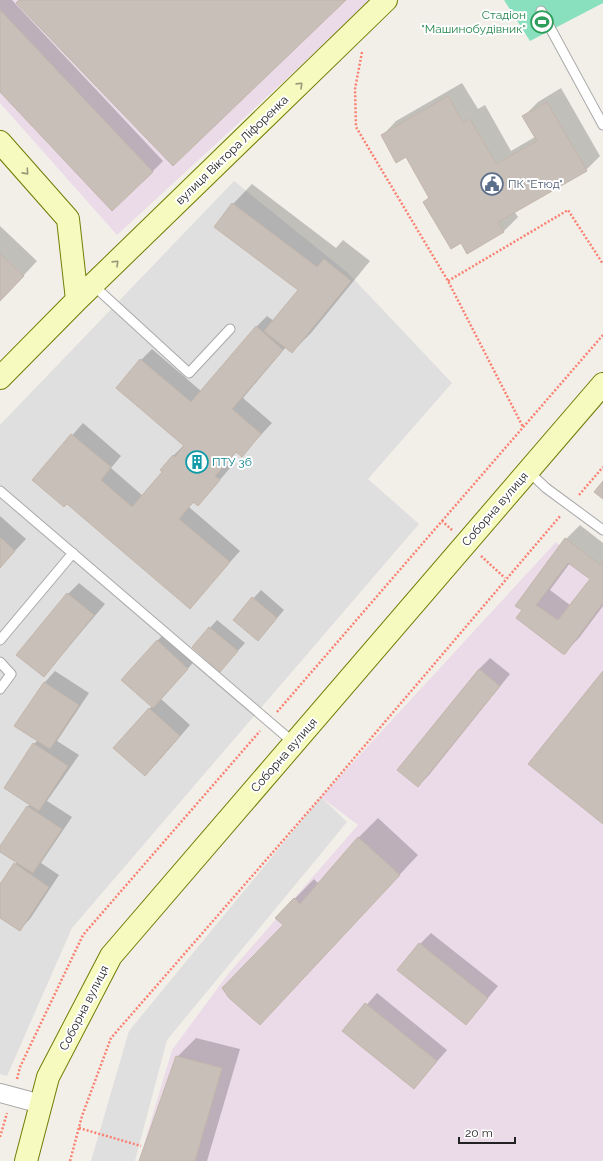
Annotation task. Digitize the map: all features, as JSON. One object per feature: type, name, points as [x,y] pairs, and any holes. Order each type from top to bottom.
[{"type":"street","name":"вулиця Віктора Ліфоренка","points":[[0,378],[85,293],[386,0]]},
{"type":"street","points":[[0,142],[68,219],[85,293]]},
{"type":"street","name":"Соборна вулиця","points":[[26,1161],[48,1077],[111,956],[603,384]]},
{"type":"street","points":[[0,1093],[41,1104]]},
{"type":"lane","points":[[541,11],[603,125]]},
{"type":"lane","points":[[85,293],[189,373],[230,329]]},
{"type":"lane","points":[[528,471],[546,488],[570,504],[603,530]]},
{"type":"lane","points":[[0,491],[294,743]]},
{"type":"lane","points":[[0,640],[73,553]]},
{"type":"lane","points":[[0,662],[11,674],[0,689]]},
{"type":"path","points":[[369,18],[355,89],[356,127],[448,281],[524,427]]},
{"type":"path","points":[[448,281],[568,210],[603,264]]},
{"type":"path","points":[[442,521],[603,335]]},
{"type":"path","points":[[70,1161],[79,1128],[111,1038],[326,791],[505,578],[603,467]]},
{"type":"path","points":[[79,1128],[140,1146]]},
{"type":"shaded area","points":[[0,0],[372,0],[117,235],[0,103]]},
{"type":"shaded area","points":[[234,181],[348,273],[452,383],[368,479],[419,524],[72,928],[7,1076],[0,1074],[0,425]]},
{"type":"shaded area","points":[[556,542],[603,578],[603,1161],[139,1161],[172,1050],[228,974],[358,825],[321,797]]},
{"type":"shaded area","points":[[321,797],[347,822],[167,1040],[135,1161],[91,1161],[129,1031]]},
{"type":"green space","name":"Стадіон \"Машинобудівник\"","points":[[504,0],[603,0],[603,3],[530,41]]},
{"type":"building","points":[[19,0],[346,0],[173,166],[16,3]]},
{"type":"building","points":[[0,10],[153,172],[112,211],[0,92]]},
{"type":"building","name":"ПК \"Етюд\"","points":[[448,96],[463,123],[470,119],[496,164],[537,141],[522,116],[547,102],[587,171],[498,222],[504,232],[467,254],[461,243],[451,249],[423,202],[429,198],[406,157],[396,163],[381,135]]},
{"type":"building","points":[[232,203],[317,267],[324,259],[351,281],[292,353],[264,331],[298,290],[214,227]]},
{"type":"building","points":[[0,254],[24,276],[0,301]]},
{"type":"building","name":"ПТУ 36","points":[[256,326],[283,350],[232,409],[261,434],[242,457],[236,452],[215,476],[220,480],[198,506],[193,502],[179,519],[230,562],[190,609],[67,504],[64,507],[32,480],[71,434],[111,467],[101,480],[132,507],[162,472],[160,470],[173,455],[175,457],[184,446],[116,388],[140,359],[191,402]]},
{"type":"building","points":[[603,481],[603,499],[594,492]]},
{"type":"building","points":[[0,537],[15,551],[0,568]]},
{"type":"building","points":[[565,538],[600,565],[603,561],[603,603],[565,654],[516,618],[522,610],[515,606]],"holes":[[[568,563],[590,579],[558,620],[536,605]]]},
{"type":"building","points":[[67,593],[94,615],[44,677],[16,655]]},
{"type":"building","points":[[252,597],[277,618],[258,641],[233,620]]},
{"type":"building","points":[[209,627],[238,651],[220,672],[192,647]]},
{"type":"building","points":[[157,640],[188,669],[153,708],[121,680]]},
{"type":"building","points":[[479,669],[500,686],[418,787],[397,770]]},
{"type":"building","points":[[603,671],[603,824],[528,764]]},
{"type":"building","points":[[44,682],[79,705],[50,749],[14,726]]},
{"type":"building","points":[[149,708],[180,736],[145,776],[113,748]]},
{"type":"building","points":[[33,743],[68,766],[39,811],[4,788]]},
{"type":"building","points":[[27,806],[62,829],[33,873],[0,852],[0,846]]},
{"type":"building","points":[[358,837],[400,875],[260,1025],[229,998],[222,988],[283,925],[275,918],[294,898],[300,904]]},
{"type":"building","points":[[14,863],[49,887],[20,931],[0,918],[0,884]]},
{"type":"building","points":[[419,943],[488,998],[466,1025],[397,970]]},
{"type":"building","points":[[365,1003],[437,1061],[414,1089],[342,1031]]},
{"type":"building","points":[[176,1056],[222,1068],[195,1161],[139,1161]]},
{"type":"place","name":"Стадіон \"Машинобудівник\"","points":[[542,22]]},
{"type":"place","name":"ПК \"Етюд\"","points":[[492,184]]},
{"type":"place","name":"ПТУ 36","points":[[197,462]]}]
